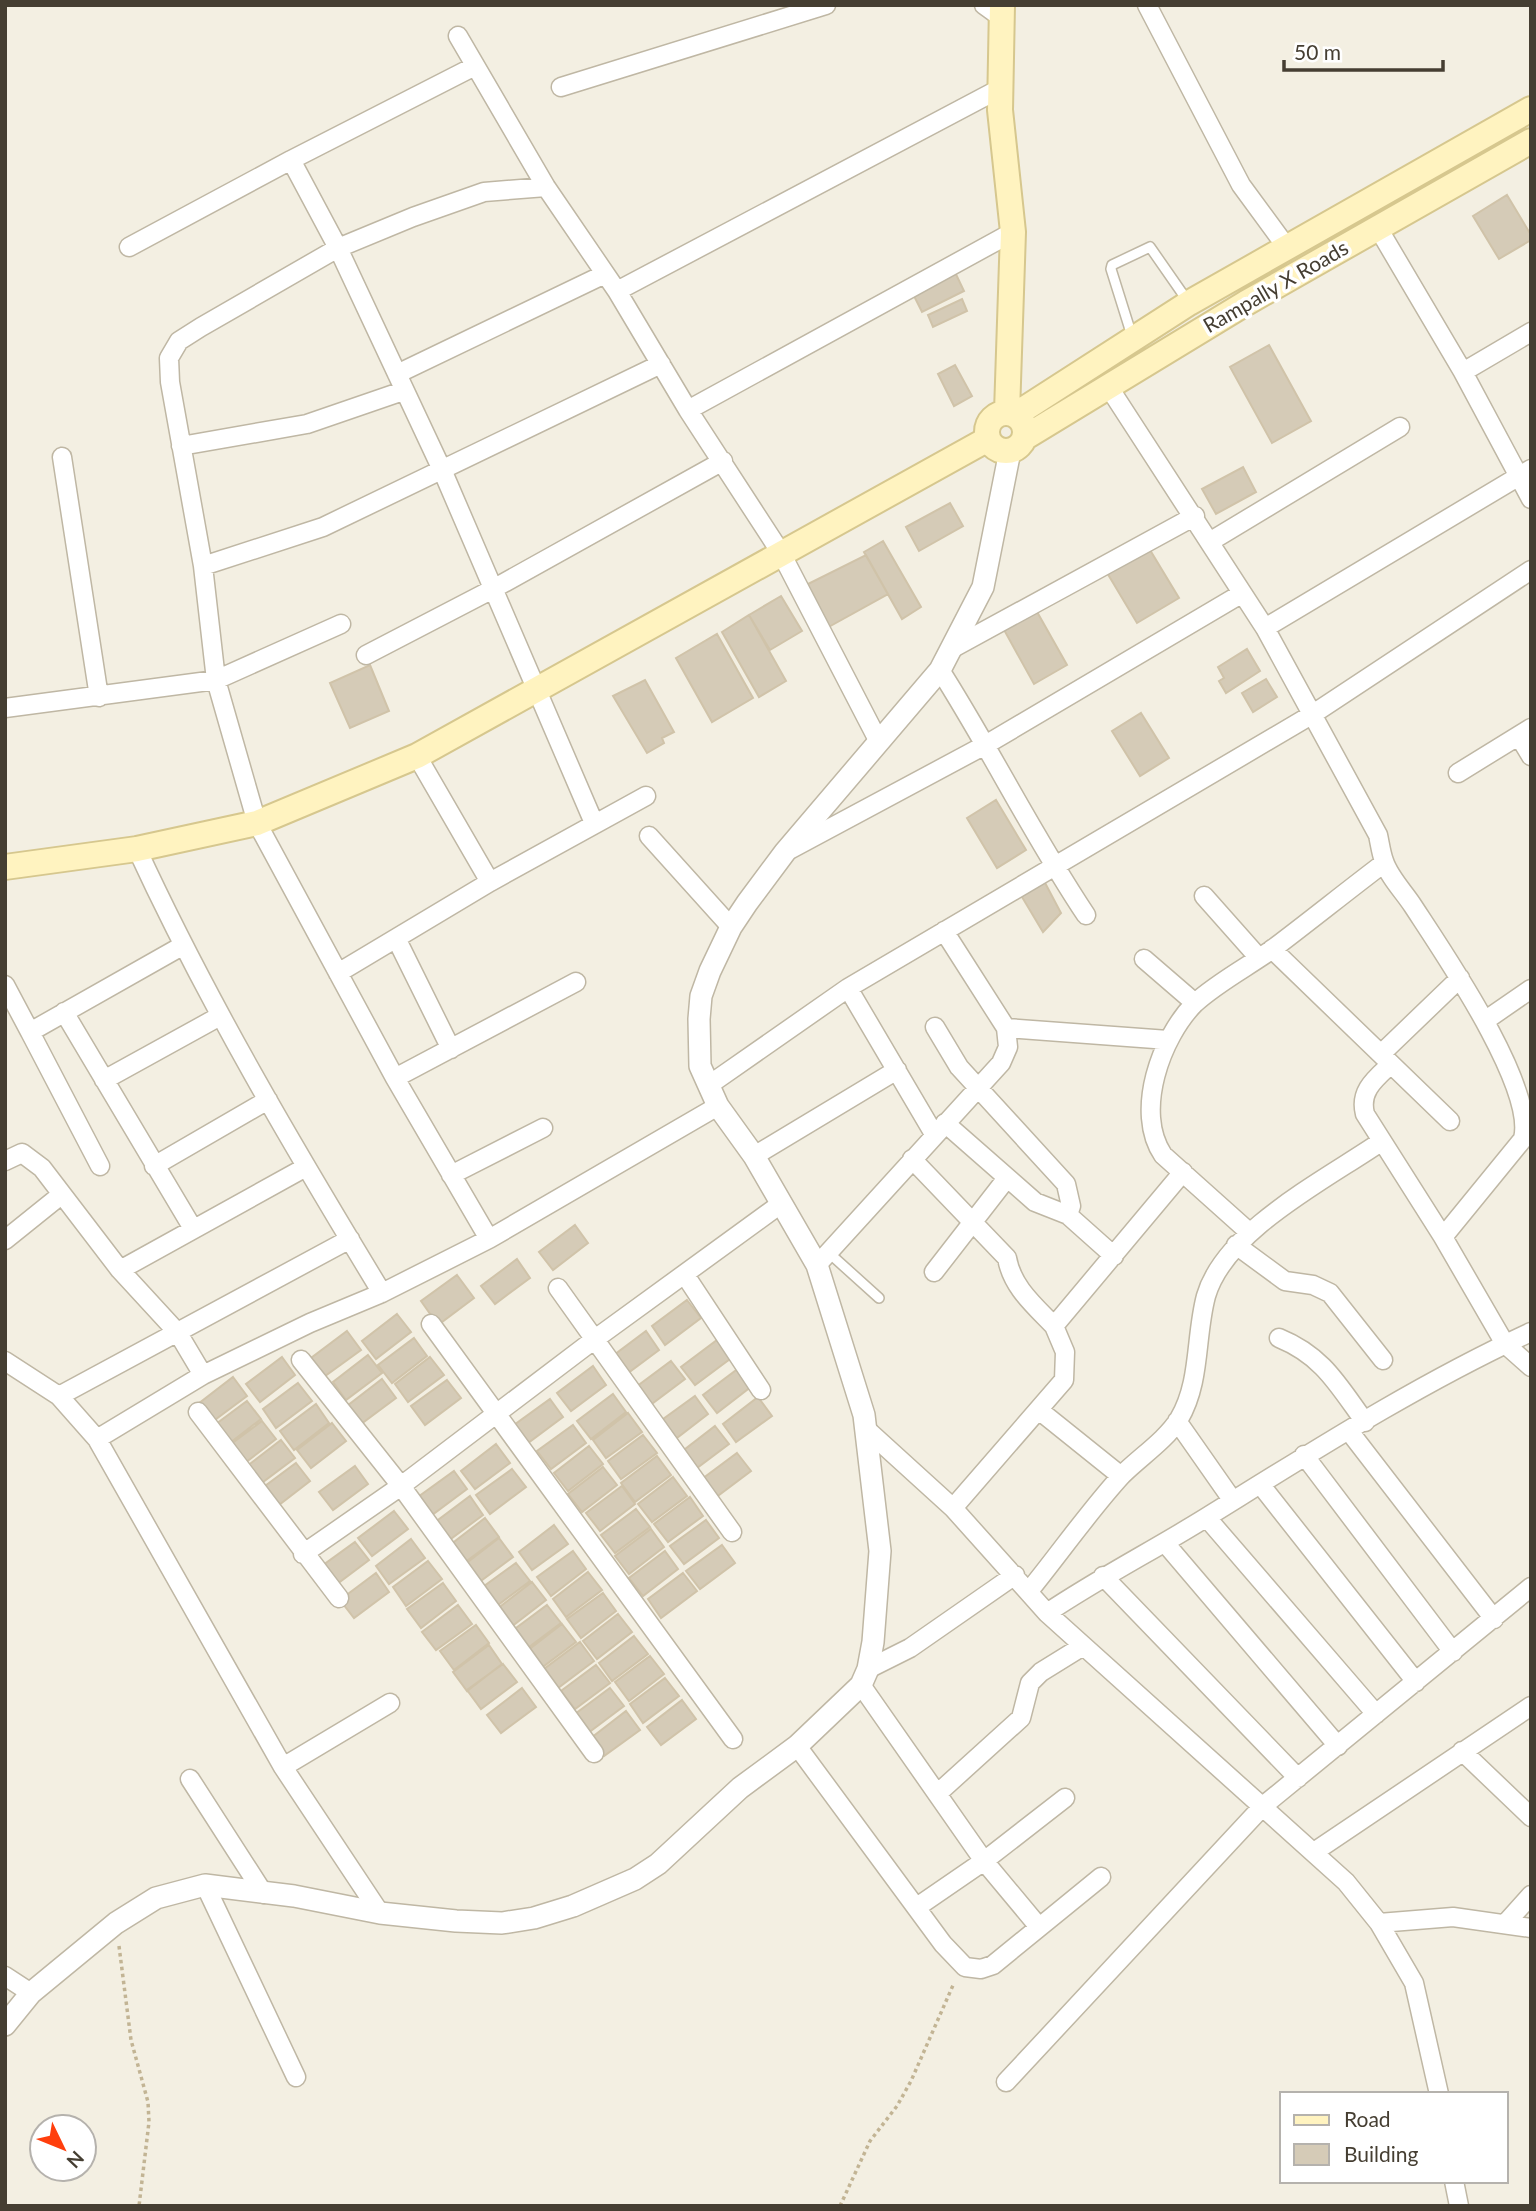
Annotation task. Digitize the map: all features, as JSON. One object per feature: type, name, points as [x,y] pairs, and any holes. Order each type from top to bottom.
[{"type":"main road","points":[[996,9],[1000,110],[1013,232],[1014,429]]},
{"type":"main road","points":[[988,439],[997,449],[1014,429],[1133,338],[1189,303],[1531,110]]},
{"type":"main road","name":"Rampally X Roads","points":[[1014,429],[1108,386],[1531,141]]},
{"type":"main road","points":[[988,439],[991,420],[1014,429]]},
{"type":"main road","points":[[5,867],[137,849],[257,824],[417,756],[988,439]]},
{"type":"street","points":[[561,88],[826,5]]},
{"type":"street","points":[[1147,5],[1241,184],[1288,249]]},
{"type":"street","points":[[458,36],[546,187],[617,291],[688,411],[781,553],[879,742]]},
{"type":"street","points":[[129,247],[475,66]]},
{"type":"street","points":[[617,291],[1001,88]]},
{"type":"street","points":[[291,160],[338,248],[443,472],[594,822]]},
{"type":"street","points":[[489,1239],[395,1078],[257,824],[216,680],[203,566],[181,446],[169,358],[179,341],[338,248],[484,192],[546,187]]},
{"type":"street","points":[[1378,228],[1525,472],[1531,499]]},
{"type":"street","points":[[688,411],[1013,232]]},
{"type":"street","points":[[397,373],[606,274]]},
{"type":"street","points":[[1464,372],[1531,332]]},
{"type":"street","points":[[203,566],[323,527],[443,472],[661,364]]},
{"type":"street","points":[[1108,386],[1195,516],[1241,594],[1265,628],[1378,835],[1384,863],[1486,1020],[1521,1100],[1527,1143],[1443,1237]]},
{"type":"street","points":[[181,446],[307,424],[403,391]]},
{"type":"street","points":[[1211,541],[1400,426]]},
{"type":"street","points":[[1014,429],[983,587],[954,648],[940,670],[785,852],[731,927],[701,996],[700,1066],[718,1106],[754,1156],[782,1203],[823,1259],[864,1415],[880,1550],[879,1591],[864,1677],[937,1794],[985,1861],[1039,1927]]},
{"type":"street","points":[[62,457],[99,697]]},
{"type":"street","points":[[366,654],[493,589],[723,461]]},
{"type":"street","points":[[1265,628],[1525,472]]},
{"type":"street","points":[[954,648],[1195,516]]},
{"type":"street","points":[[709,1085],[848,988],[1313,714],[1531,570]]},
{"type":"street","points":[[785,852],[987,744],[1241,594]]},
{"type":"street","points":[[5,708],[216,680],[341,624]]},
{"type":"street","points":[[940,670],[987,744],[1053,865],[1086,915]]},
{"type":"street","points":[[1458,773],[1525,732],[1531,756]]},
{"type":"street","points":[[417,756],[490,882]]},
{"type":"street","points":[[338,973],[594,822],[646,796]]},
{"type":"street","points":[[649,836],[731,927]]},
{"type":"street","points":[[137,849],[182,946],[220,1016],[382,1293]]},
{"type":"street","points":[[1383,1360],[1330,1293],[1313,1285],[1285,1282],[1242,1238],[1183,1172],[1163,1154],[1153,1140],[1151,1116],[1157,1065],[1168,1040],[1195,1003],[1384,863]]},
{"type":"street","points":[[1204,896],[1386,1059],[1450,1121]]},
{"type":"street","points":[[823,1259],[912,1159],[979,1090],[1001,1063],[1007,1047],[1006,1028],[944,931]]},
{"type":"street","points":[[397,940],[451,1049]]},
{"type":"street","points":[[30,1032],[182,946]]},
{"type":"street","points":[[1144,959],[1195,1003]]},
{"type":"street","points":[[1460,978],[1386,1059],[1362,1102],[1365,1114],[1443,1237],[1504,1344],[1531,1367]]},
{"type":"street","points":[[395,1078],[576,982]]},
{"type":"street","points":[[5,985],[100,1166]]},
{"type":"street","points":[[848,988],[897,1070],[940,1129],[1035,1202],[1068,1216],[1114,1256]]},
{"type":"street","points":[[1486,1020],[1531,989]]},
{"type":"street","points":[[64,1012],[192,1227]]},
{"type":"street","points":[[104,1080],[220,1016]]},
{"type":"street","points":[[935,1027],[959,1067],[1066,1184],[1071,1206],[1068,1216]]},
{"type":"street","points":[[1006,1028],[1168,1040]]},
{"type":"street","points":[[754,1156],[897,1070]]},
{"type":"street","points":[[155,1166],[268,1100]]},
{"type":"street","points":[[97,1439],[203,1375],[310,1322],[382,1293],[489,1239],[718,1106]]},
{"type":"street","points":[[451,1175],[543,1128]]},
{"type":"street","points":[[1029,1591],[1121,1476],[1177,1422],[1193,1390],[1201,1319],[1207,1293],[1220,1264],[1242,1238],[1382,1141]]},
{"type":"street","points":[[5,1161],[18,1153],[31,1157],[120,1269],[178,1333],[203,1375]]},
{"type":"street","points":[[912,1159],[1007,1258],[1010,1275],[1018,1288],[1054,1326],[1065,1352],[1064,1380],[1040,1411],[953,1508]]},
{"type":"street","points":[[120,1269],[192,1227],[306,1167]]},
{"type":"street","points":[[1054,1326],[1183,1172]]},
{"type":"street","points":[[934,1272],[1007,1178]]},
{"type":"street","points":[[5,1240],[61,1195]]},
{"type":"street","points":[[303,1553],[401,1486],[595,1339],[782,1203]]},
{"type":"street","points":[[59,1396],[350,1239]]},
{"type":"street","points":[[685,1275],[761,1390]]},
{"type":"street","points":[[558,1288],[732,1532]]},
{"type":"street","points":[[431,1324],[733,1739]]},
{"type":"street","points":[[1047,1613],[1103,1576],[1207,1518],[1304,1455],[1504,1344],[1531,1332]]},
{"type":"street","points":[[1279,1338],[1299,1346],[1326,1367],[1365,1422]]},
{"type":"street","points":[[302,1360],[401,1486],[594,1754]]},
{"type":"street","points":[[5,1361],[59,1396],[97,1439],[283,1767],[380,1913]]},
{"type":"street","points":[[1040,1411],[1121,1476]]},
{"type":"street","points":[[198,1412],[339,1598]]},
{"type":"street","points":[[1177,1422],[1233,1502]]},
{"type":"street","points":[[865,1428],[953,1508],[1047,1613],[1346,1882],[1379,1923],[1413,1983],[1439,2092]]},
{"type":"street","points":[[1349,1431],[1494,1619]]},
{"type":"street","points":[[1304,1455],[1453,1652]]},
{"type":"street","points":[[1260,1484],[1416,1682]]},
{"type":"street","points":[[1207,1518],[1377,1714]]},
{"type":"street","points":[[1165,1543],[1338,1746]]},
{"type":"street","points":[[5,2025],[31,1993],[116,1923],[156,1898],[205,1885],[380,1913],[502,1923],[534,1918],[573,1906],[635,1879],[658,1864],[740,1788],[797,1746],[864,1677],[1015,1575]]},
{"type":"street","points":[[1103,1576],[1298,1778]]},
{"type":"street","points":[[1006,2082],[1263,1806],[1531,1587]]},
{"type":"street","points":[[937,1794],[1021,1718],[1030,1683],[1041,1672],[1083,1646]]},
{"type":"street","points":[[283,1767],[390,1703]]},
{"type":"street","points":[[1314,1852],[1531,1706]]},
{"type":"street","points":[[797,1746],[943,1944],[965,1967],[981,1969],[993,1965],[1101,1877]]},
{"type":"street","points":[[1462,1751],[1531,1817]]},
{"type":"street","points":[[190,1779],[264,1894]]},
{"type":"street","points":[[917,1907],[985,1861],[1065,1798]]},
{"type":"street","points":[[205,1885],[296,2077]]},
{"type":"street","points":[[1505,1924],[1531,1895]]},
{"type":"street","points":[[1379,1923],[1453,1917],[1531,1928]]},
{"type":"street","points":[[5,1976],[31,1993]]},
{"type":"street","points":[[1454,2183],[1459,2206]]},
{"type":"lane","points":[[1133,338],[1112,265],[1150,247],[1189,303]]},
{"type":"lane","points":[[823,1259],[879,1298]]},
{"type":"path","points":[[116,1923],[131,2040],[148,2102],[149,2122],[139,2206]]},
{"type":"path","points":[[840,2206],[870,2141],[897,2106],[911,2081],[920,2056],[932,2037],[948,1991],[965,1967]]},
{"type":"building","points":[[1507,195],[1531,235],[1531,240],[1499,259],[1473,216]]},
{"type":"building","points":[[953,268],[964,291],[922,312],[911,290]]},
{"type":"building","points":[[962,299],[967,311],[933,327],[928,315]]},
{"type":"building","points":[[1269,345],[1311,421],[1272,443],[1230,367]]},
{"type":"building","points":[[955,365],[972,396],[954,406],[938,374]]},
{"type":"building","points":[[1243,467],[1256,492],[1216,514],[1202,489]]},
{"type":"building","points":[[950,503],[963,526],[919,551],[906,527]]},
{"type":"building","points":[[883,541],[921,607],[902,619],[864,552]]},
{"type":"building","points":[[1147,545],[1179,598],[1137,623],[1106,571]]},
{"type":"building","points":[[866,555],[888,594],[825,629],[802,587]]},
{"type":"building","points":[[781,596],[802,631],[770,650],[749,615]]},
{"type":"building","points":[[1036,610],[1067,665],[1034,684],[1003,628]]},
{"type":"building","points":[[749,615],[786,681],[759,697],[722,632]]},
{"type":"building","points":[[717,634],[753,698],[712,722],[676,658]]},
{"type":"building","points":[[1247,649],[1260,671],[1226,693],[1219,681],[1224,678],[1218,667]]},
{"type":"building","points":[[370,665],[389,711],[350,728],[330,683]]},
{"type":"building","points":[[1266,679],[1277,697],[1253,712],[1242,693]]},
{"type":"building","points":[[645,680],[674,732],[662,738],[664,743],[647,753],[613,696]]},
{"type":"building","points":[[1141,713],[1169,758],[1140,776],[1112,731]]},
{"type":"building","points":[[996,800],[1026,850],[997,868],[967,818]]},
{"type":"building","points":[[1043,879],[1061,913],[1043,932],[1019,892]]},
{"type":"building","points":[[575,1225],[588,1243],[553,1270],[539,1252]]},
{"type":"building","points":[[517,1259],[530,1278],[495,1304],[481,1286]]},
{"type":"building","points":[[457,1275],[474,1298],[438,1325],[421,1301]]},
{"type":"building","points":[[687,1300],[701,1318],[665,1345],[652,1326]]},
{"type":"building","points":[[397,1314],[411,1332],[376,1359],[362,1341]]},
{"type":"building","points":[[347,1331],[361,1350],[325,1376],[311,1358]]},
{"type":"building","points":[[646,1331],[659,1350],[624,1376],[610,1358]]},
{"type":"building","points":[[414,1338],[427,1356],[392,1383],[378,1365]]},
{"type":"building","points":[[717,1340],[730,1359],[695,1385],[681,1367]]},
{"type":"building","points":[[368,1355],[382,1373],[346,1400],[333,1382]]},
{"type":"building","points":[[282,1357],[295,1375],[260,1402],[246,1384]]},
{"type":"building","points":[[430,1357],[444,1375],[408,1402],[395,1384]]},
{"type":"building","points":[[671,1361],[685,1379],[649,1406],[636,1387]]},
{"type":"building","points":[[593,1366],[606,1385],[571,1411],[557,1393]]},
{"type":"building","points":[[739,1368],[752,1386],[717,1413],[703,1395]]},
{"type":"building","points":[[233,1377],[247,1396],[212,1422],[198,1404]]},
{"type":"building","points":[[382,1379],[396,1398],[361,1424],[347,1406]]},
{"type":"building","points":[[447,1380],[461,1398],[425,1425],[411,1406]]},
{"type":"building","points":[[298,1383],[312,1401],[276,1428],[263,1409]]},
{"type":"building","points":[[613,1394],[626,1412],[591,1439],[577,1421]]},
{"type":"building","points":[[695,1396],[708,1414],[673,1441],[659,1422]]},
{"type":"building","points":[[758,1397],[772,1416],[736,1442],[723,1424]]},
{"type":"building","points":[[550,1399],[563,1417],[528,1443],[514,1425]]},
{"type":"building","points":[[247,1401],[261,1419],[226,1446],[212,1427]]},
{"type":"building","points":[[316,1404],[329,1423],[294,1450],[280,1431]]},
{"type":"building","points":[[628,1413],[642,1432],[606,1458],[593,1440]]},
{"type":"building","points":[[262,1421],[276,1439],[241,1466],[227,1447]]},
{"type":"building","points":[[332,1423],[346,1441],[311,1468],[297,1450]]},
{"type":"building","points":[[573,1425],[586,1443],[551,1469],[537,1451]]},
{"type":"building","points":[[715,1426],[729,1444],[693,1471],[680,1453]]},
{"type":"building","points":[[643,1435],[657,1453],[621,1479],[608,1461]]},
{"type":"building","points":[[281,1440],[295,1458],[259,1485],[246,1467]]},
{"type":"building","points":[[496,1444],[510,1463],[475,1489],[461,1471]]},
{"type":"building","points":[[589,1446],[603,1464],[568,1491],[554,1473]]},
{"type":"building","points":[[737,1453],[751,1471],[715,1498],[702,1479]]},
{"type":"building","points":[[657,1456],[671,1475],[635,1502],[621,1483]]},
{"type":"building","points":[[296,1463],[310,1481],[275,1508],[261,1489]]},
{"type":"building","points":[[355,1466],[368,1484],[333,1510],[319,1492]]},
{"type":"building","points":[[603,1467],[617,1485],[582,1512],[568,1494]]},
{"type":"building","points":[[512,1469],[526,1487],[490,1514],[476,1495]]},
{"type":"building","points":[[454,1471],[467,1489],[432,1515],[418,1497]]},
{"type":"building","points":[[673,1477],[687,1496],[652,1522],[638,1504]]},
{"type":"building","points":[[622,1486],[635,1504],[600,1531],[586,1513]]},
{"type":"building","points":[[470,1496],[483,1515],[448,1541],[434,1523]]},
{"type":"building","points":[[690,1497],[703,1516],[668,1542],[654,1524]]},
{"type":"building","points":[[636,1509],[650,1527],[615,1553],[601,1535]]},
{"type":"building","points":[[394,1511],[408,1529],[372,1556],[358,1538]]},
{"type":"building","points":[[485,1518],[499,1537],[464,1563],[450,1545]]},
{"type":"building","points":[[706,1520],[719,1538],[684,1564],[670,1546]]},
{"type":"building","points":[[554,1525],[568,1544],[532,1570],[519,1552]]},
{"type":"building","points":[[651,1529],[664,1547],[629,1574],[615,1556]]},
{"type":"building","points":[[499,1538],[513,1557],[478,1583],[464,1565]]},
{"type":"building","points":[[411,1539],[425,1558],[389,1584],[376,1566]]},
{"type":"building","points":[[355,1542],[369,1560],[333,1587],[319,1568]]},
{"type":"building","points":[[722,1545],[735,1563],[700,1589],[686,1571]]},
{"type":"building","points":[[573,1551],[586,1569],[551,1596],[537,1577]]},
{"type":"building","points":[[665,1551],[678,1569],[643,1596],[629,1578]]},
{"type":"building","points":[[428,1561],[442,1579],[406,1606],[393,1587]]},
{"type":"building","points":[[516,1563],[530,1581],[494,1608],[480,1589]]},
{"type":"building","points":[[588,1572],[602,1590],[566,1617],[553,1599]]},
{"type":"building","points":[[376,1573],[389,1592],[354,1618],[340,1600]]},
{"type":"building","points":[[683,1573],[697,1591],[661,1618],[648,1599]]},
{"type":"building","points":[[532,1582],[546,1600],[511,1627],[497,1609]]},
{"type":"building","points":[[443,1583],[456,1601],[421,1628],[407,1609]]},
{"type":"building","points":[[603,1593],[616,1611],[581,1638],[567,1619]]},
{"type":"building","points":[[458,1605],[472,1624],[436,1650],[422,1632]]},
{"type":"building","points":[[547,1605],[561,1623],[525,1650],[512,1631]]},
{"type":"building","points":[[618,1614],[632,1632],[597,1659],[583,1641]]},
{"type":"building","points":[[562,1624],[576,1642],[540,1669],[527,1651]]},
{"type":"building","points":[[476,1625],[489,1643],[454,1670],[440,1651]]},
{"type":"building","points":[[634,1636],[648,1654],[612,1681],[599,1663]]},
{"type":"building","points":[[580,1642],[594,1661],[558,1688],[544,1669]]},
{"type":"building","points":[[489,1645],[502,1664],[467,1691],[453,1672]]},
{"type":"building","points":[[650,1656],[664,1674],[629,1701],[615,1682]]},
{"type":"building","points":[[503,1664],[517,1682],[481,1709],[467,1690]]},
{"type":"building","points":[[596,1665],[610,1683],[575,1709],[561,1691]]},
{"type":"building","points":[[665,1678],[679,1696],[643,1723],[630,1704]]},
{"type":"building","points":[[522,1688],[536,1707],[501,1733],[487,1715]]},
{"type":"building","points":[[610,1688],[624,1706],[588,1733],[575,1714]]},
{"type":"building","points":[[682,1700],[696,1719],[661,1745],[647,1727]]},
{"type":"building","points":[[626,1711],[640,1730],[604,1756],[591,1738]]}]
